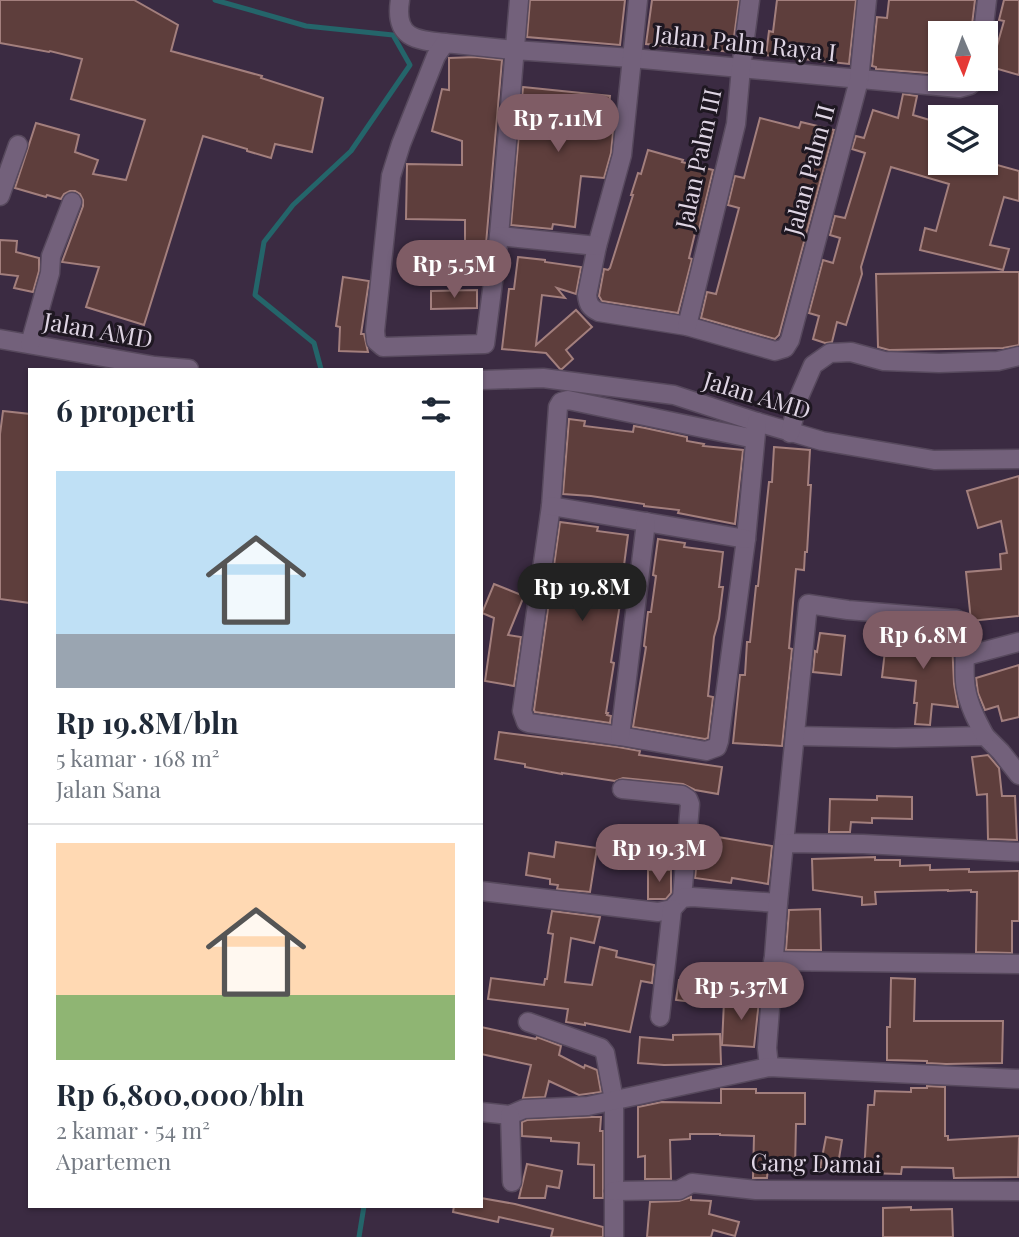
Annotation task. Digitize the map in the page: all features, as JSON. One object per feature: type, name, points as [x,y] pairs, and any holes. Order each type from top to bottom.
[{"type":"street","name":"Jalan Palm Raya I","points":[[400,0],[398,13],[401,25],[405,32],[418,40],[928,86]]},
{"type":"street","points":[[445,43],[431,68],[391,176],[375,337],[383,346],[485,344],[499,236],[519,0]]},
{"type":"street","points":[[638,0],[622,155],[597,246],[587,295],[588,303],[598,312],[687,326]]},
{"type":"street","name":"Jalan Palm III","points":[[687,326],[736,124],[750,0]]},
{"type":"street","name":"Jalan Palm II","points":[[687,326],[775,351],[785,348],[790,340],[859,80],[867,0]]},
{"type":"street","points":[[984,21],[987,0]]},
{"type":"street","points":[[0,197],[18,145]]},
{"type":"street","points":[[30,344],[50,273],[51,256],[72,202]]},
{"type":"street","points":[[499,236],[597,246]]},
{"type":"street","name":"Jalan AMD","points":[[0,339],[178,368]]},
{"type":"street","points":[[790,433],[799,397],[813,365],[830,353],[851,352],[884,361],[939,363],[998,361],[1019,356]]},
{"type":"street","name":"Jalan AMD","points":[[483,380],[543,378],[674,395],[756,431],[790,433],[934,460],[1019,459]]},
{"type":"street","points":[[568,400],[756,431],[746,539],[717,747],[706,751],[526,722],[522,711],[551,506],[558,407],[561,402],[568,400]]},
{"type":"street","points":[[551,506],[746,539]]},
{"type":"street","points":[[621,736],[646,522]]},
{"type":"street","points":[[769,1067],[767,1048],[773,961],[808,604],[959,620],[966,656],[965,688],[973,712],[985,736],[1019,775]]},
{"type":"street","points":[[966,656],[1019,642]]},
{"type":"street","points":[[795,736],[985,736]]},
{"type":"street","points":[[622,789],[682,795],[690,804],[660,1017]]},
{"type":"street","points":[[784,843],[1019,852]]},
{"type":"street","points":[[483,891],[658,912],[692,897],[778,903]]},
{"type":"street","points":[[773,961],[1019,964]]},
{"type":"street","points":[[528,1021],[601,1048],[605,1054],[614,1100],[614,1237]]},
{"type":"street","points":[[483,1112],[510,1115],[524,1109],[588,1106],[769,1067],[1019,1079]]},
{"type":"street","points":[[510,1115],[512,1182]]},
{"type":"street","name":"Gang Damai","points":[[614,1191],[679,1190],[692,1183],[756,1189],[1019,1191]]},
{"type":"building","points":[[0,0],[134,0],[178,25],[171,51],[262,76],[261,78],[323,98],[312,152],[275,144],[271,158],[203,136],[144,325],[86,307],[99,267],[62,262],[83,206],[80,194],[70,191],[61,199],[15,188],[36,123],[79,135],[75,152],[98,160],[93,174],[126,180],[145,120],[71,99],[82,59],[0,43]]},
{"type":"building","points":[[530,0],[625,0],[620,45],[527,37]]},
{"type":"building","points":[[652,0],[739,0],[732,52],[646,44]]},
{"type":"building","points":[[777,0],[856,0],[849,64],[766,55],[769,31],[773,32]]},
{"type":"building","points":[[889,0],[975,0],[972,21],[928,21],[928,73],[876,69],[872,66],[877,17],[887,18]]},
{"type":"building","points":[[1004,0],[1019,0],[1019,75],[998,69],[998,42],[1004,21],[999,20]]},
{"type":"building","points":[[449,58],[502,60],[486,244],[465,243],[465,220],[406,219],[407,164],[462,165],[462,141],[432,131],[442,89],[449,90]]},
{"type":"building","points":[[523,87],[610,96],[607,121],[614,122],[611,153],[604,178],[581,176],[575,227],[553,224],[552,229],[511,225]]},
{"type":"building","points":[[903,94],[917,96],[913,115],[928,119],[928,175],[998,175],[998,165],[1019,171],[1019,201],[1004,197],[990,245],[1009,249],[1003,270],[920,250],[925,228],[936,231],[949,184],[891,167],[846,325],[837,322],[832,342],[813,339],[819,316],[809,313],[823,260],[833,263],[840,238],[830,235],[835,216],[845,218],[865,153],[852,149],[856,136],[864,138],[873,110],[898,118]]},
{"type":"building","points":[[760,118],[799,128],[801,122],[834,130],[779,335],[775,339],[701,318],[707,292],[716,294],[739,208],[728,205],[735,176],[744,178]]},
{"type":"building","points":[[648,150],[713,170],[698,233],[695,233],[689,258],[692,259],[678,313],[602,301],[599,296],[604,269],[610,268],[638,173],[641,174]]},
{"type":"building","points":[[0,240],[17,241],[16,252],[39,258],[39,271],[33,292],[14,288],[18,276],[0,274]]},
{"type":"building","points":[[518,257],[581,267],[576,294],[557,288],[565,298],[542,295],[536,345],[576,310],[592,327],[566,350],[573,359],[562,369],[546,353],[502,349],[509,289],[514,289]]},
{"type":"building","points":[[1019,272],[1019,345],[1003,348],[889,350],[878,347],[876,274]]},
{"type":"building","points":[[343,277],[369,281],[361,334],[364,334],[368,352],[339,351],[340,327],[336,326]]},
{"type":"building","points":[[477,290],[477,308],[431,309],[431,291]]},
{"type":"building","points":[[3,411],[28,414],[28,603],[0,599],[0,434]]},
{"type":"building","points":[[569,419],[585,421],[584,426],[633,432],[634,426],[687,437],[687,441],[704,444],[703,446],[743,450],[735,524],[678,513],[679,510],[563,494]]},
{"type":"building","points":[[774,447],[810,450],[808,485],[811,485],[804,570],[796,569],[789,648],[792,649],[782,746],[733,743],[740,675],[745,675],[747,642],[750,642],[758,586]]},
{"type":"building","points":[[1019,476],[1019,616],[971,621],[966,572],[1001,569],[1000,554],[1007,553],[1001,521],[978,528],[967,491]]},
{"type":"building","points":[[560,522],[598,527],[597,531],[628,535],[623,573],[628,574],[624,605],[620,604],[606,713],[611,716],[610,723],[534,710]]},
{"type":"building","points":[[658,539],[685,543],[684,547],[723,552],[719,587],[723,587],[708,696],[713,697],[708,738],[705,739],[633,727],[646,647],[648,612],[651,612],[656,576],[653,575]]},
{"type":"building","points":[[494,584],[524,596],[508,635],[521,637],[514,686],[485,681],[494,618],[483,613]]},
{"type":"building","points":[[820,633],[845,636],[841,675],[813,672]]},
{"type":"building","points":[[887,633],[952,641],[958,707],[932,704],[930,725],[915,724],[916,681],[882,677]]},
{"type":"building","points":[[1019,665],[1019,717],[1002,721],[998,706],[985,710],[978,693],[976,678]]},
{"type":"building","points":[[499,732],[618,747],[640,751],[639,755],[722,767],[718,794],[695,790],[683,784],[623,778],[615,781],[562,774],[495,759]]},
{"type":"building","points":[[988,755],[999,768],[1002,796],[1015,796],[1017,840],[988,839],[987,794],[977,795],[972,757]]},
{"type":"building","points":[[877,796],[912,797],[912,819],[872,818],[872,823],[851,822],[850,832],[829,832],[830,799],[877,800]]},
{"type":"building","points":[[700,834],[772,846],[768,884],[732,878],[731,883],[695,878]]},
{"type":"building","points":[[556,842],[597,848],[590,892],[557,889],[558,885],[550,884],[550,879],[526,875],[529,853],[554,857]]},
{"type":"building","points":[[875,857],[875,860],[900,860],[900,866],[930,865],[930,870],[1019,871],[1019,921],[1012,921],[1012,953],[976,952],[977,892],[971,890],[875,892],[876,904],[862,905],[862,897],[813,890],[812,859]]},
{"type":"building","points":[[648,870],[671,870],[671,893],[666,899],[648,899]]},
{"type":"building","points":[[820,909],[821,950],[786,950],[789,910]]},
{"type":"building","points":[[552,911],[600,917],[594,943],[571,938],[565,982],[592,985],[600,947],[617,951],[616,957],[654,965],[652,983],[641,981],[630,1032],[566,1022],[568,1009],[488,999],[491,978],[544,985],[553,934],[548,933]]},
{"type":"building","points":[[891,978],[915,979],[914,1021],[1003,1021],[1002,1063],[946,1064],[887,1060]]},
{"type":"building","points":[[679,980],[702,983],[699,1003],[676,1000]]},
{"type":"building","points":[[748,991],[760,992],[754,1047],[722,1045],[724,1001],[748,1003]]},
{"type":"building","points":[[483,1027],[536,1039],[537,1037],[561,1046],[559,1055],[584,1068],[585,1065],[597,1070],[601,1092],[579,1095],[549,1081],[545,1097],[523,1098],[531,1065],[483,1054]]},
{"type":"building","points":[[720,1034],[721,1064],[638,1063],[640,1037],[673,1040],[673,1035]]},
{"type":"building","points":[[945,1087],[945,1136],[948,1136],[948,1140],[1019,1136],[1018,1177],[954,1178],[953,1168],[902,1167],[901,1174],[864,1173],[868,1105],[874,1105],[875,1091],[911,1092],[911,1088]]},
{"type":"building","points":[[721,1089],[756,1089],[756,1093],[805,1093],[805,1124],[796,1124],[795,1168],[768,1167],[767,1178],[753,1178],[754,1136],[690,1134],[690,1139],[670,1140],[671,1179],[645,1179],[645,1156],[638,1157],[638,1107],[662,1102],[721,1103]]},
{"type":"building","points":[[601,1117],[603,1198],[594,1198],[594,1165],[578,1164],[579,1143],[522,1136],[522,1122]]},
{"type":"building","points":[[826,1137],[842,1140],[837,1171],[820,1168]]},
{"type":"building","points":[[527,1164],[562,1171],[559,1188],[547,1186],[545,1198],[519,1198]]},
{"type":"building","points":[[691,1197],[691,1200],[711,1201],[709,1214],[739,1222],[735,1236],[713,1230],[711,1237],[647,1237],[650,1202],[679,1201]]},
{"type":"building","points":[[483,1198],[603,1227],[603,1237],[551,1237],[553,1229],[499,1217],[498,1222],[453,1212],[454,1208],[483,1208]]},
{"type":"building","points":[[911,1207],[911,1210],[952,1209],[953,1237],[883,1237],[883,1208]]},
{"type":"waterway","points":[[215,0],[306,26],[393,35],[410,65],[351,151],[293,205],[264,242],[255,295],[314,343],[321,368]]},
{"type":"waterway","points":[[359,1237],[364,1208]]}]
